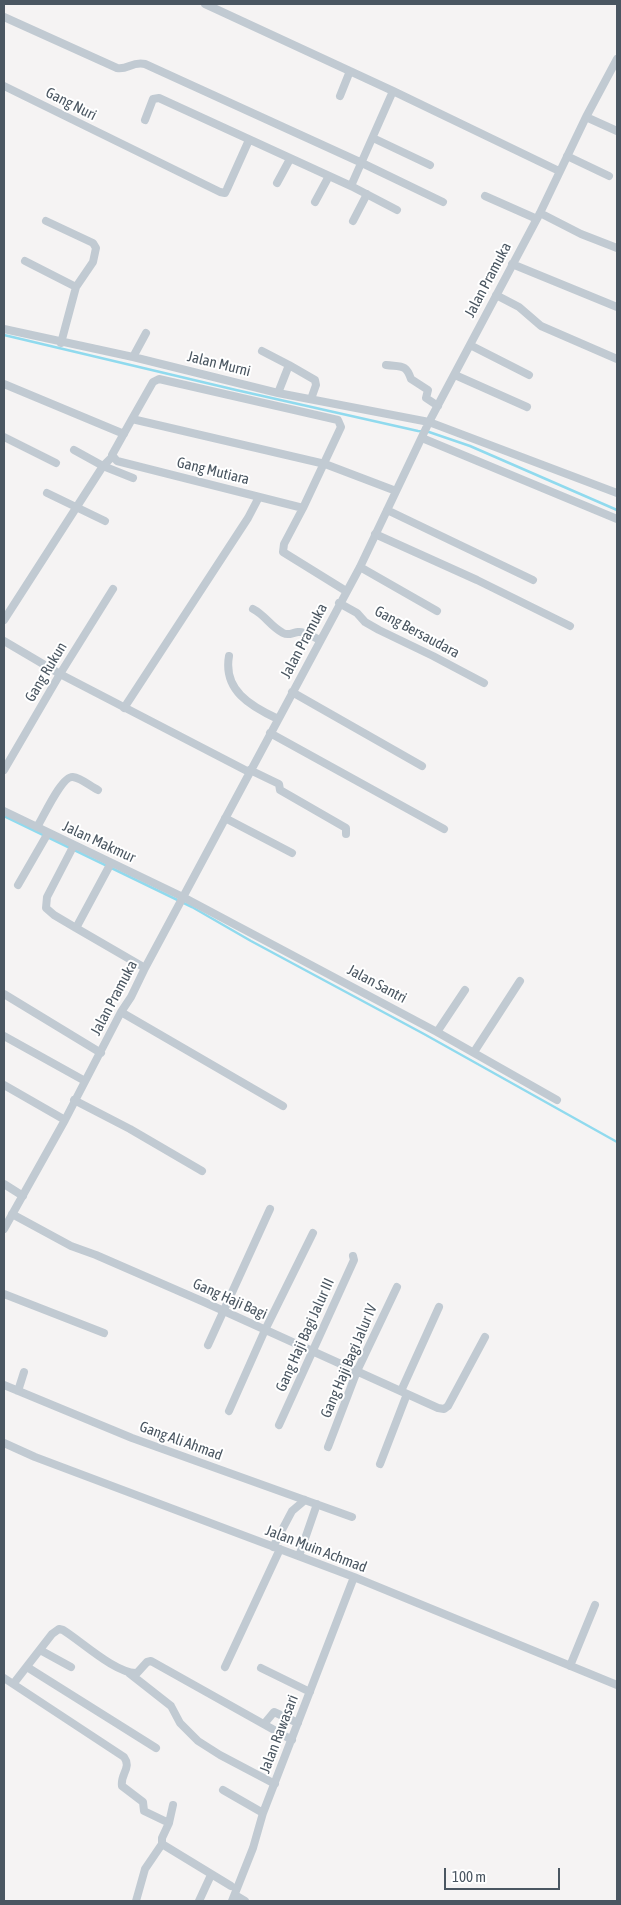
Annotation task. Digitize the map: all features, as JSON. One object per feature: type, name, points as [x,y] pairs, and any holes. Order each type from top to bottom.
[{"type":"street","points":[[204,4],[393,91],[559,171]]},
{"type":"street","points":[[4,17],[117,68],[126,68],[134,63],[145,64],[443,202]]},
{"type":"street","name":"Jalan Pramuka","points":[[4,1229],[65,1120],[339,603],[360,567],[428,422],[455,375],[538,216],[586,117],[617,59]]},
{"type":"street","points":[[340,96],[350,71]]},
{"type":"street","name":"Gang Nuri","points":[[4,86],[220,192],[225,193],[249,140]]},
{"type":"street","points":[[351,186],[393,91]]},
{"type":"street","points":[[145,120],[154,99],[159,98],[351,186],[397,210]]},
{"type":"street","points":[[586,117],[617,131]]},
{"type":"street","points":[[373,138],[430,165]]},
{"type":"street","points":[[567,156],[609,176]]},
{"type":"street","points":[[277,183],[290,159]]},
{"type":"street","points":[[315,202],[329,176]]},
{"type":"street","points":[[353,221],[367,194]]},
{"type":"street","points":[[485,196],[617,248]]},
{"type":"street","points":[[46,221],[93,243],[96,248],[93,262],[76,287],[61,343]]},
{"type":"street","points":[[25,261],[76,287]]},
{"type":"street","points":[[512,264],[617,307]]},
{"type":"street","points":[[496,295],[519,307],[541,326],[617,359]]},
{"type":"street","name":"Jalan Murni","points":[[4,330],[133,357],[161,372],[428,422],[617,494]]},
{"type":"street","points":[[133,357],[146,333]]},
{"type":"street","points":[[470,345],[530,374]]},
{"type":"street","points":[[262,351],[315,380],[316,385],[311,400]]},
{"type":"street","points":[[278,393],[289,365]]},
{"type":"street","points":[[386,365],[406,368],[411,379],[428,390],[426,398],[438,406]]},
{"type":"street","points":[[4,620],[103,466],[112,457],[153,382],[161,372],[338,420],[341,427],[325,464],[284,544],[283,552],[346,591]]},
{"type":"street","points":[[455,375],[526,406]]},
{"type":"street","points":[[4,384],[124,434]]},
{"type":"street","name":"Gang Mutiara","points":[[132,419],[325,464],[396,491]]},
{"type":"street","points":[[4,437],[56,463]]},
{"type":"street","points":[[422,438],[617,520]]},
{"type":"street","points":[[74,450],[103,466],[133,478]]},
{"type":"street","name":"Gang Mutiara","points":[[112,457],[122,462],[303,508]]},
{"type":"street","points":[[47,494],[105,521]]},
{"type":"street","points":[[124,708],[248,518],[259,497]]},
{"type":"street","points":[[386,510],[533,580]]},
{"type":"street","points":[[375,534],[477,580],[570,626]]},
{"type":"street","points":[[360,567],[437,611]]},
{"type":"street","name":"Gang Rukun","points":[[4,770],[60,674],[113,589]]},
{"type":"street","name":"Gang Bersaudara","points":[[339,603],[357,613],[365,622],[379,630],[433,656],[484,684]]},
{"type":"street","points":[[253,608],[265,616],[269,624],[284,634],[305,633],[320,640]]},
{"type":"street","points":[[4,641],[60,674],[124,708],[279,784],[280,790],[346,828],[346,834]]},
{"type":"street","points":[[229,656],[227,668],[229,677],[240,695],[264,712],[278,719]]},
{"type":"street","points":[[292,692],[422,766]]},
{"type":"street","points":[[270,733],[444,829]]},
{"type":"street","points":[[37,828],[61,784],[68,777],[73,777],[98,790]]},
{"type":"street","name":"Jalan Makmur","points":[[4,811],[37,828],[46,836],[183,897]]},
{"type":"street","points":[[225,818],[292,853]]},
{"type":"street","points":[[18,885],[46,836]]},
{"type":"street","points":[[72,848],[47,897],[46,908],[54,915],[145,968]]},
{"type":"street","points":[[76,928],[110,866]]},
{"type":"street","name":"Jalan Santri","points":[[183,897],[474,1052],[556,1100]]},
{"type":"street","points":[[474,1052],[520,981]]},
{"type":"street","points":[[437,1032],[465,990]]},
{"type":"street","points":[[4,994],[101,1052]]},
{"type":"street","points":[[121,1012],[283,1106]]},
{"type":"street","points":[[4,1036],[85,1081]]},
{"type":"street","points":[[4,1085],[65,1120]]},
{"type":"street","points":[[74,1100],[130,1129],[202,1171]]},
{"type":"street","points":[[4,1184],[23,1196]]},
{"type":"street","points":[[208,1345],[270,1209]]},
{"type":"street","name":"Gang Haji Bagi","points":[[12,1214],[71,1246],[96,1255],[223,1311],[438,1408],[444,1409],[448,1406],[485,1337]]},
{"type":"street","points":[[229,1411],[313,1233]]},
{"type":"street","name":"Gang Haji Bagi Jalur III","points":[[280,1425],[354,1260],[353,1256]]},
{"type":"street","name":"Gang Haji Bagi Jalur IV","points":[[328,1448],[357,1371],[397,1287]]},
{"type":"street","points":[[4,1294],[104,1333]]},
{"type":"street","points":[[380,1464],[404,1392],[439,1307]]},
{"type":"street","points":[[18,1391],[24,1372]]},
{"type":"street","name":"Gang Ali Ahmad","points":[[4,1385],[132,1438],[352,1517]]},
{"type":"street","name":"Jalan Muin Achmad","points":[[4,1443],[34,1457],[354,1577],[617,1685]]},
{"type":"street","points":[[225,1667],[292,1511],[305,1500]]},
{"type":"street","points":[[299,1556],[317,1504]]},
{"type":"street","name":"Jalan Rawasari","points":[[233,1898],[253,1848],[263,1813],[354,1577]]},
{"type":"street","points":[[570,1666],[595,1605]]},
{"type":"street","points":[[14,1683],[56,1631],[63,1630],[129,1673],[171,1706],[180,1723],[198,1741],[275,1784]]},
{"type":"street","points":[[40,1650],[71,1667]]},
{"type":"street","points":[[129,1673],[136,1673],[147,1662],[152,1661],[292,1740]]},
{"type":"street","points":[[27,1667],[156,1748]]},
{"type":"street","points":[[261,1668],[310,1692]]},
{"type":"street","points":[[4,1678],[124,1757],[128,1768],[122,1780],[122,1786],[143,1802],[144,1811],[169,1823]]},
{"type":"street","points":[[264,1724],[270,1714],[274,1712],[298,1723]]},
{"type":"street","points":[[223,1790],[263,1813]]},
{"type":"street","points":[[136,1901],[145,1869],[162,1844],[162,1838],[169,1823],[173,1805]]},
{"type":"street","points":[[162,1844],[231,1886]]},
{"type":"street","points":[[199,1901],[211,1875]]},
{"type":"street","points":[[233,1898],[245,1901]]},
{"type":"waterway","points":[[4,335],[236,390],[429,432],[470,446],[617,510]]},
{"type":"waterway","points":[[4,816],[192,907],[617,1142]]}]
